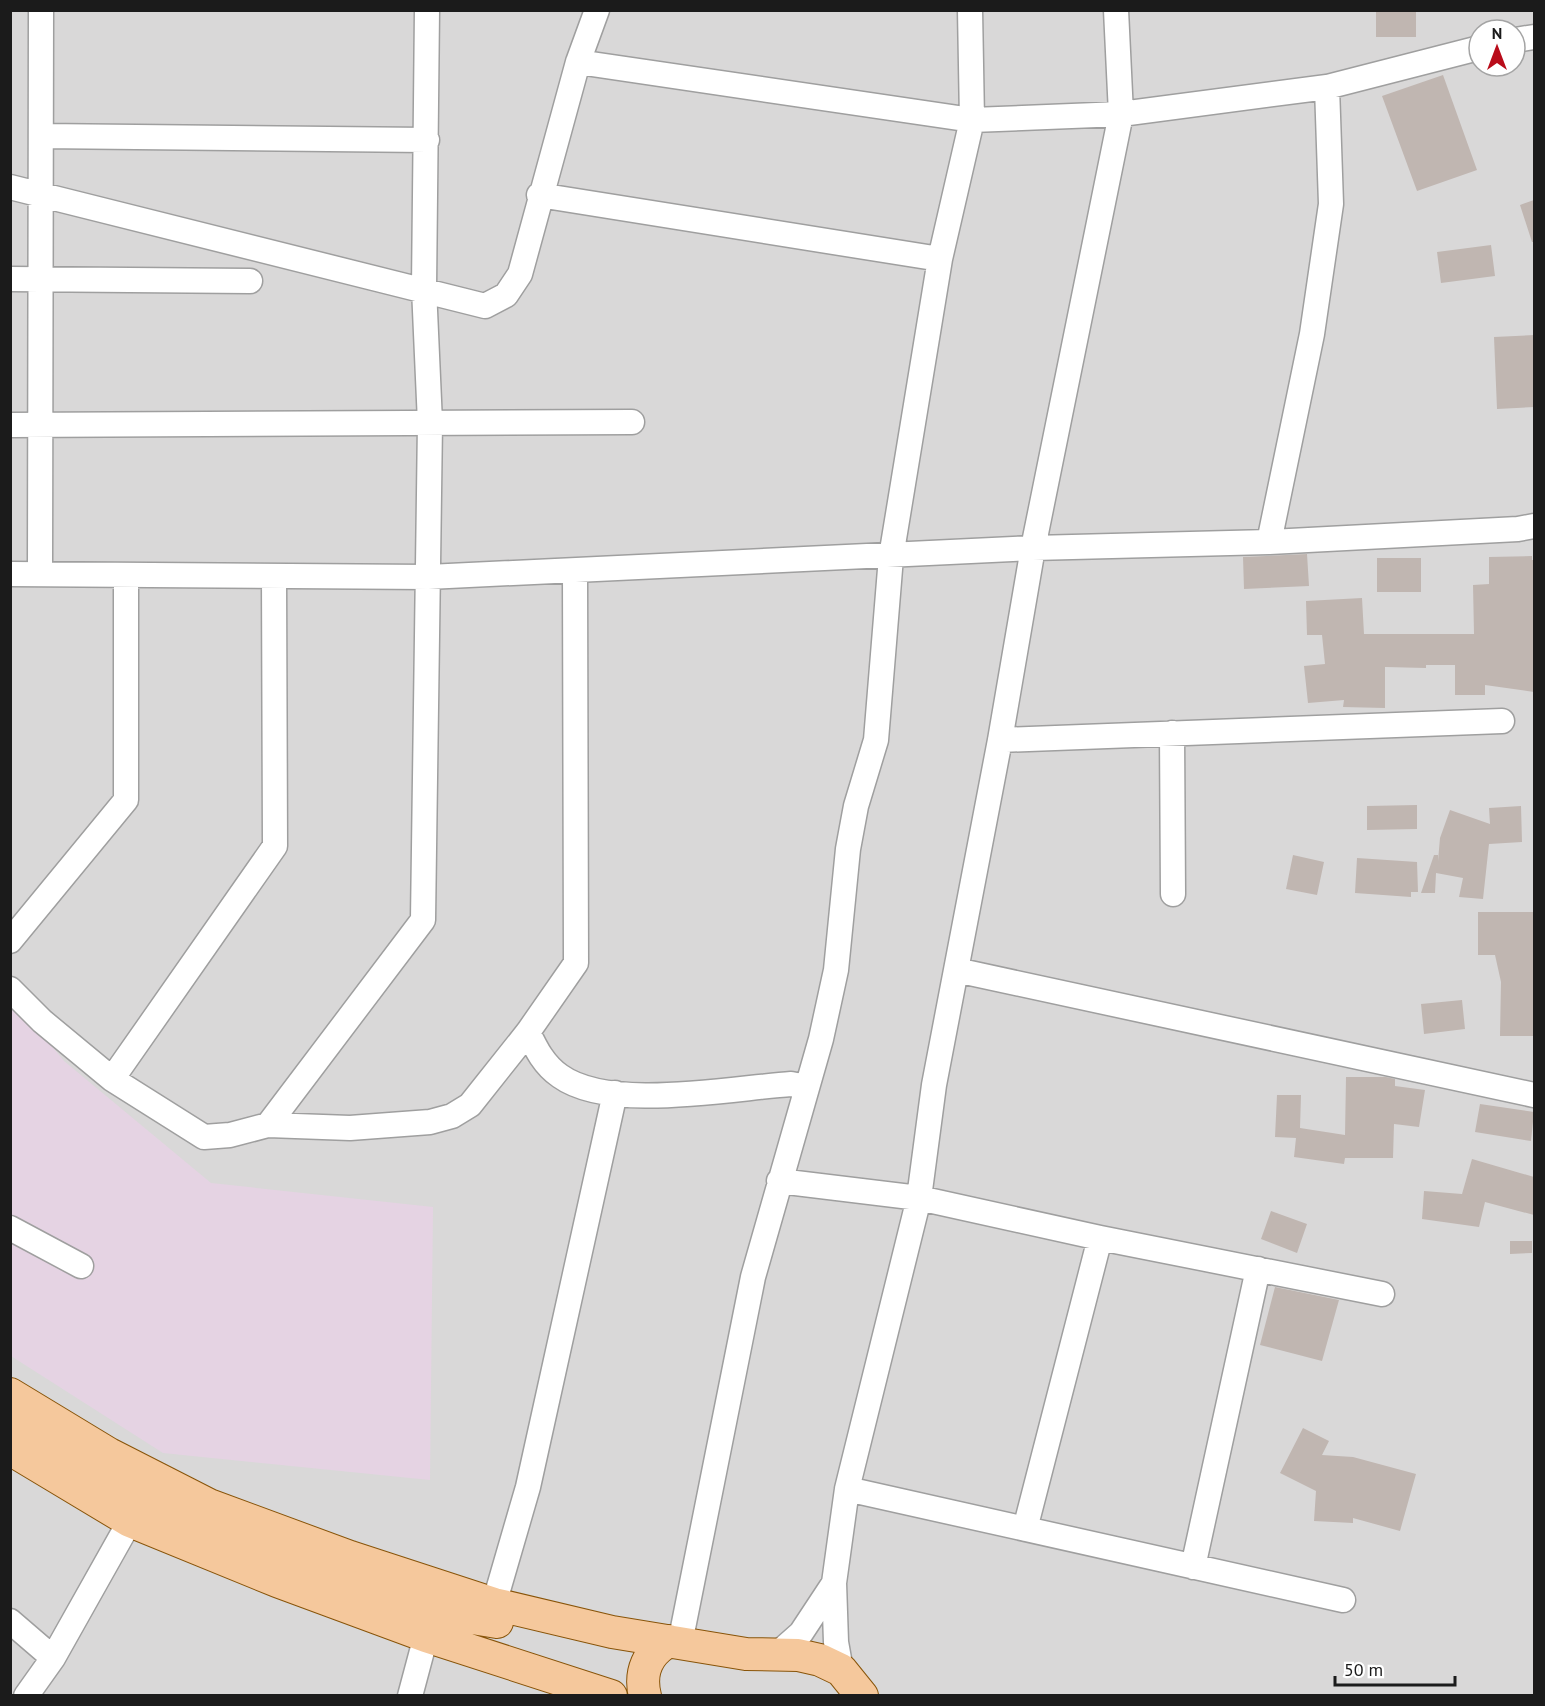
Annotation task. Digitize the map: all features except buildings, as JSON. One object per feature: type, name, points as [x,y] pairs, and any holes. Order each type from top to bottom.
[{"type":"main road","points":[[10,1394],[109,1454],[208,1505],[350,1557],[494,1604],[612,1632],[746,1654],[775,1656],[798,1654],[820,1660],[851,1686]]},
{"type":"main road","points":[[10,1421],[135,1493],[204,1525],[597,1693]]},
{"type":"main road","points":[[10,1449],[130,1521],[277,1581],[434,1625],[471,1632],[611,1679],[627,1695]]},
{"type":"main road","points":[[434,1625],[598,1642],[628,1643],[665,1640]]},
{"type":"main road","points":[[645,1695],[643,1674],[649,1658],[665,1640]]},
{"type":"street","points":[[40,574],[41,10]]},
{"type":"street","points":[[268,1125],[423,920],[430,423],[424,288],[428,140],[427,10]]},
{"type":"street","points":[[10,187],[424,288],[485,306],[506,295],[520,274],[539,195],[578,62],[597,10]]},
{"type":"street","points":[[665,1640],[753,1277],[821,1039],[836,970],[848,849],[856,806],[876,740],[891,557],[940,259],[972,120],[970,10]]},
{"type":"street","points":[[851,1686],[836,1642],[834,1583],[847,1489],[919,1198],[934,1084],[1000,740],[1033,548],[1121,114],[1116,10]]},
{"type":"street","points":[[578,62],[972,120],[1121,114],[1327,87],[1467,51]]},
{"type":"street","points":[[1269,542],[1312,334],[1331,204],[1327,87]]},
{"type":"street","points":[[41,136],[428,140]]},
{"type":"street","points":[[539,195],[940,259]]},
{"type":"street","points":[[10,279],[250,281]]},
{"type":"street","points":[[10,425],[632,422]]},
{"type":"street","points":[[10,574],[428,577],[891,557],[1033,548],[1269,542],[1518,529],[1534,526]]},
{"type":"street","points":[[10,989],[42,1021],[112,1079],[204,1137],[230,1136],[268,1125],[350,1128],[430,1122],[452,1116],[470,1105],[528,1032],[576,963],[575,571]]},
{"type":"street","points":[[10,941],[126,800],[126,575]]},
{"type":"street","points":[[112,1079],[275,846],[274,576]]},
{"type":"street","points":[[1000,740],[1502,721]]},
{"type":"street","points":[[1172,733],[1173,894]]},
{"type":"street","points":[[956,970],[1534,1095]]},
{"type":"street","points":[[528,1032],[540,1056],[560,1077],[588,1089],[615,1093],[674,1094],[790,1084],[806,1087]]},
{"type":"street","points":[[494,1604],[528,1487],[615,1093]]},
{"type":"street","points":[[779,1181],[919,1198],[1100,1238],[1382,1294]]},
{"type":"street","points":[[10,1228],[81,1266]]},
{"type":"street","points":[[1025,1529],[1100,1238]]},
{"type":"street","points":[[1193,1567],[1258,1269]]},
{"type":"street","points":[[847,1489],[1343,1600]]},
{"type":"street","points":[[36,1692],[130,1521]]},
{"type":"street","points":[[775,1656],[801,1633],[834,1583]]},
{"type":"street","points":[[10,1622],[53,1659]]},
{"type":"street","points":[[410,1695],[434,1625]]},
{"type":"shaded area","points":[[11,11],[1534,11],[1534,1695],[11,1695]]},
{"type":"shaded area","points":[[10,995],[64,1061],[211,1183],[433,1207],[430,1480],[163,1453],[11,1356]]}]
